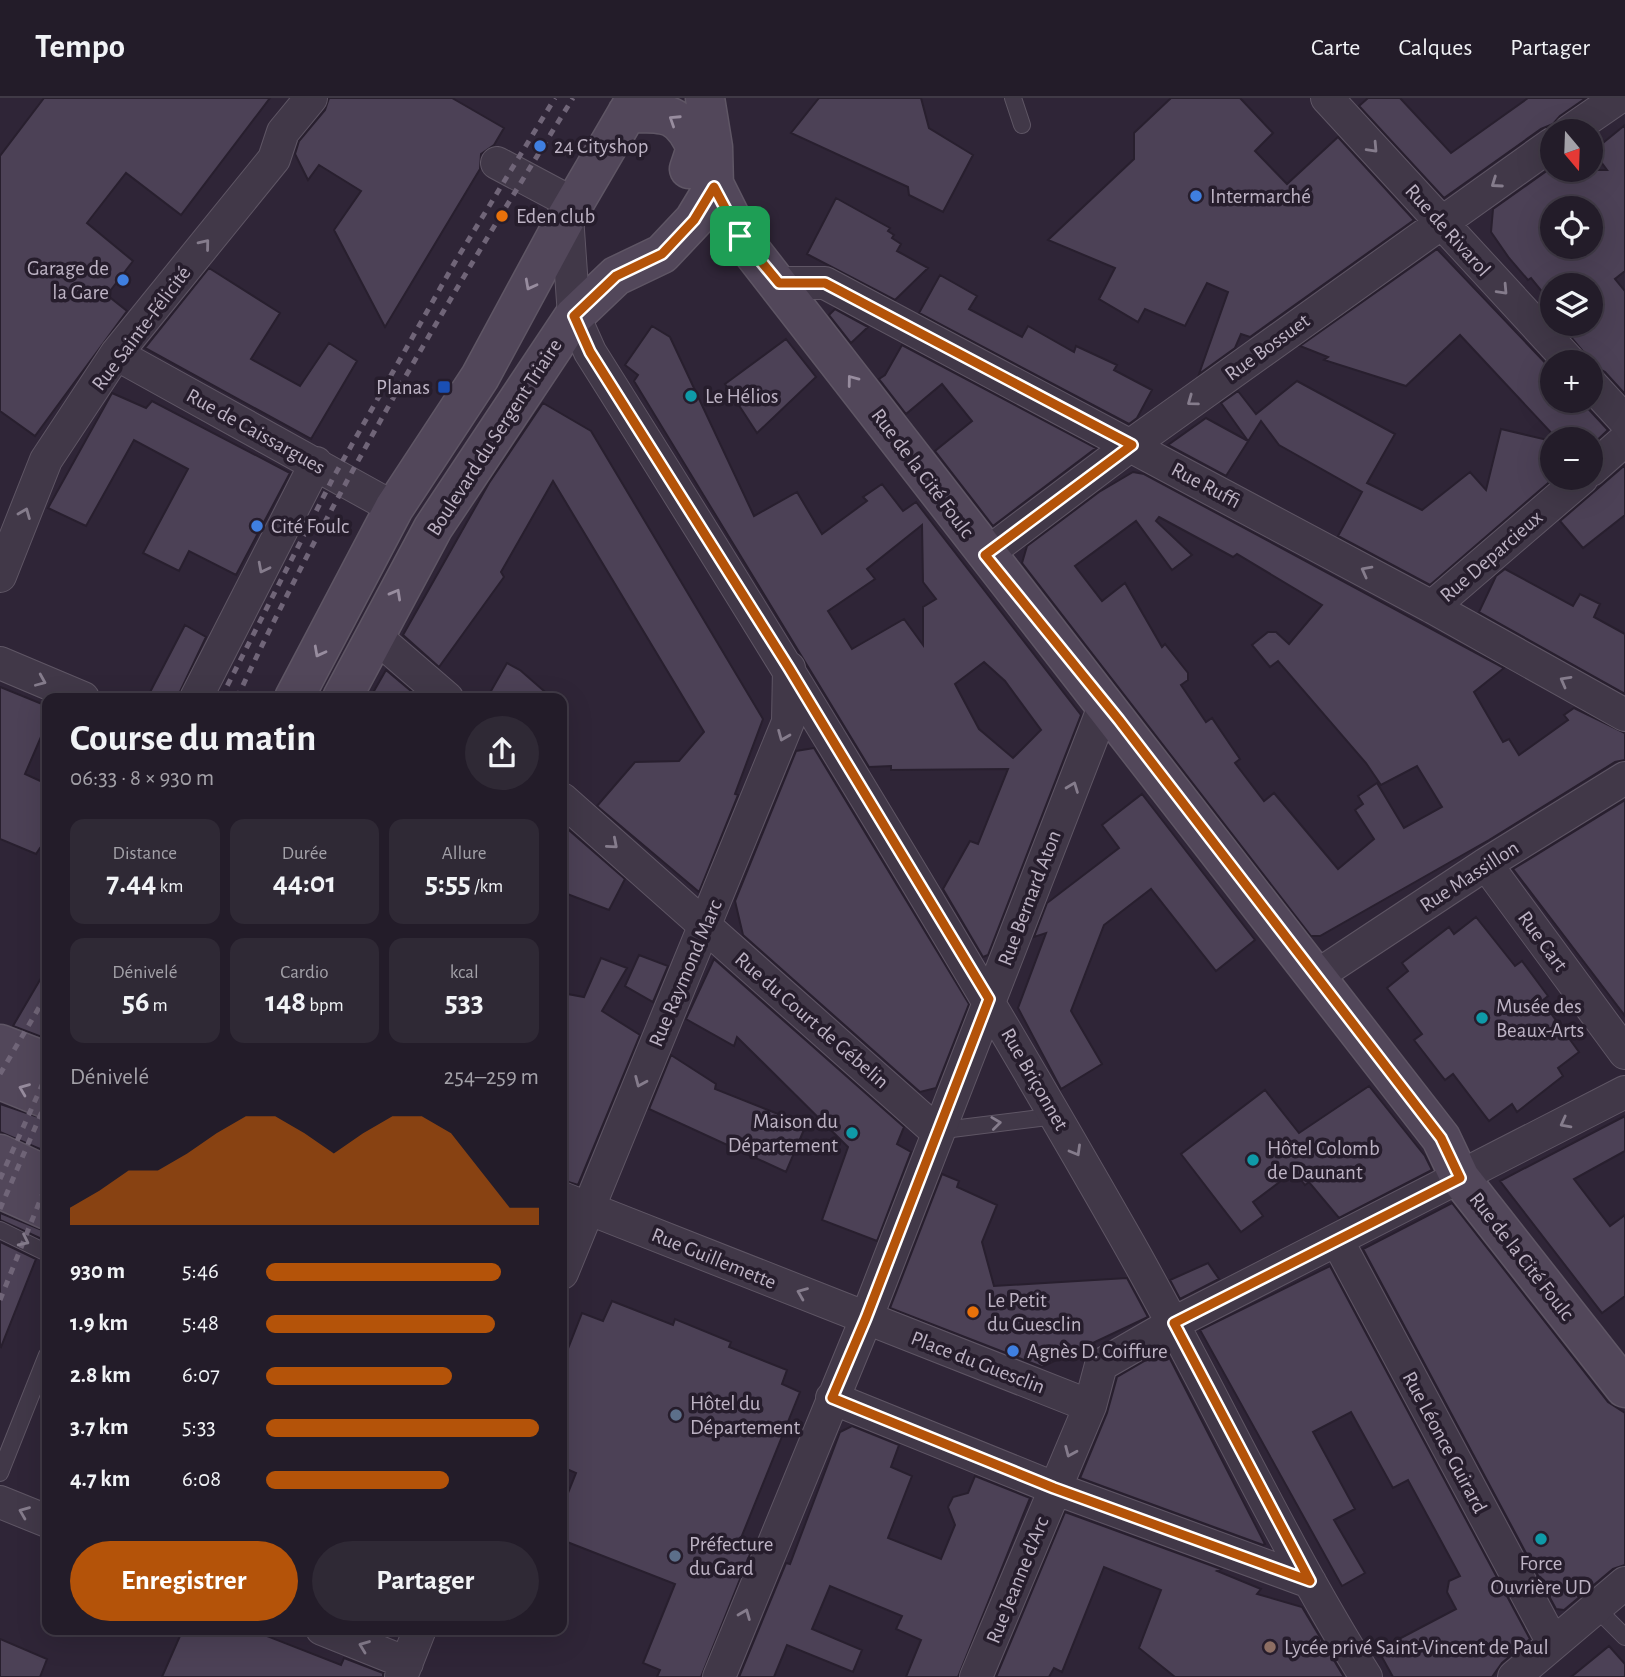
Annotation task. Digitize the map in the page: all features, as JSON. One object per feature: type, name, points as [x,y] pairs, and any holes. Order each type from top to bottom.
[{"type":"main road","points":[[705,98],[714,187]]},
{"type":"main road","name":"Rue de la Cité Foulc","points":[[632,105],[667,113],[681,122],[740,236],[779,283],[985,555],[1105,704],[1441,1138],[1460,1178],[1625,1388]]},
{"type":"main road","name":"Boulevard du Sergent Triaire","points":[[297,693],[394,508],[480,377],[632,105]]},
{"type":"main road","points":[[616,276],[661,227],[684,186],[696,148]]},
{"type":"main road","name":"Boulevard du Sergent Triaire","points":[[345,693],[433,528],[574,316],[616,276],[662,254],[694,220],[714,187]]},
{"type":"main road","points":[[0,1044],[42,1060]]},
{"type":"main road","points":[[0,1080],[42,1097]]},
{"type":"main road","points":[[0,1154],[42,1174]]},
{"type":"main road","points":[[0,1189],[42,1208]]},
{"type":"street","name":"Rue Sainte-Félicité","points":[[0,576],[46,460],[117,354],[274,159],[283,132],[311,98]]},
{"type":"street","name":"Rue de Rivarol","points":[[1327,98],[1559,350]]},
{"type":"street","points":[[1587,119],[1618,98]]},
{"type":"street","name":"Rue Bossuet","points":[[985,555],[1132,445],[1540,152]]},
{"type":"street","points":[[497,163],[571,210]]},
{"type":"street","name":"Rue Briçonnet","points":[[571,210],[574,316],[590,352],[789,668],[989,999],[1174,1323],[1310,1581],[1366,1677]]},
{"type":"street","name":"Rue Ruffi","points":[[779,283],[825,283],[1132,445],[1625,715]]},
{"type":"street","name":"Rue de Caissargues","points":[[117,354],[394,508]]},
{"type":"street","points":[[1603,397],[1625,421]]},
{"type":"street","points":[[1603,459],[1625,440]]},
{"type":"street","points":[[199,693],[316,463]]},
{"type":"street","name":"Rue Deparcieux","points":[[1432,607],[1568,490]]},
{"type":"street","points":[[374,635],[441,693]]},
{"type":"street","points":[[0,663],[71,693]]},
{"type":"street","name":"Rue Raymond Marc","points":[[567,1246],[575,1203],[705,926],[788,722],[789,668]]},
{"type":"street","name":"Rue Bernard Aton","points":[[719,1677],[866,1318],[936,1130],[1105,704]]},
{"type":"street","name":"Rue Massillon","points":[[1315,976],[1486,864],[1625,778]]},
{"type":"street","name":"Rue du Court de Gébelin","points":[[567,803],[936,1130]]},
{"type":"street","name":"Rue Cart","points":[[1486,864],[1625,1053]]},
{"type":"street","points":[[1174,1323],[1625,1092]]},
{"type":"street","name":"Rue Guillemette","points":[[575,1203],[866,1318]]},
{"type":"street","name":"Rue Léonce Guirard","points":[[1337,1240],[1553,1643]]},
{"type":"street","name":"Place du Guesclin","points":[[866,1318],[1090,1406]]},
{"type":"street","name":"Rue Jeanne d'Arc","points":[[976,1677],[1090,1406],[1101,1364],[1174,1323]]},
{"type":"street","points":[[832,1398],[1054,1488],[1310,1581]]},
{"type":"street","points":[[0,1502],[42,1519]]},
{"type":"street","points":[[1514,1677],[1625,1583]]},
{"type":"street","points":[[334,1635],[404,1670],[418,1635]]},
{"type":"lane","points":[[1013,98],[1022,125]]},
{"type":"lane","points":[[936,1130],[1056,1116]]},
{"type":"lane","points":[[0,1230],[42,1251]]},
{"type":"lane","points":[[0,1473],[42,1368]]},
{"type":"lane","points":[[1595,1608],[1625,1637]]},
{"type":"building","points":[[44,98],[270,98],[181,215],[126,173],[87,223],[133,261],[107,295],[127,311],[35,436],[0,411],[0,156]]},
{"type":"building","points":[[329,98],[452,98],[504,128],[494,145],[481,154],[480,169],[385,327],[334,230],[361,191],[319,165],[308,180],[295,154],[299,141],[325,110]]},
{"type":"building","points":[[819,98],[921,98],[929,128],[973,155],[943,212],[909,195],[908,187],[791,133]]},
{"type":"building","points":[[1171,98],[1240,98],[1273,133],[1255,151],[1287,184],[1338,137],[1414,220],[1250,337],[1241,334],[1235,348],[1199,374],[1228,292],[1207,283],[1185,326],[1145,309],[1138,322],[1099,299],[1115,268],[1048,240],[1134,159],[1134,133]]},
{"type":"building","points":[[1368,98],[1400,98],[1451,153],[1528,98],[1586,98],[1557,119],[1540,119],[1540,130],[1444,198],[1359,106]]},
{"type":"building","points":[[1625,125],[1625,271],[1615,279],[1625,291],[1625,394],[1603,371],[1603,350],[1582,350],[1570,336],[1603,336],[1603,273],[1540,273],[1540,289],[1509,258],[1491,232],[1493,209],[1540,176],[1540,182],[1603,182],[1603,170],[1607,170],[1603,165],[1603,143]]},
{"type":"building","points":[[836,198],[890,228],[888,231],[894,235],[892,238],[901,244],[897,251],[928,268],[895,300],[807,254]]},
{"type":"building","points":[[1437,249],[1540,357],[1540,413],[1592,413],[1608,430],[1603,435],[1603,427],[1546,427],[1460,335],[1406,386],[1324,360],[1328,357],[1300,346]]},
{"type":"building","points":[[209,268],[280,313],[251,359],[300,386],[329,343],[357,361],[311,439],[145,348]]},
{"type":"building","points":[[940,275],[977,296],[969,309],[1022,337],[1028,326],[1074,352],[1076,346],[1117,365],[1114,370],[1152,390],[1137,418],[1129,424],[919,313]]},
{"type":"building","points":[[835,309],[868,327],[851,343],[829,315]]},
{"type":"building","points":[[652,326],[670,337],[754,516],[797,492],[822,534],[867,501],[863,497],[882,484],[903,511],[916,502],[1081,715],[988,955],[983,957],[943,889],[970,841],[978,844],[1008,769],[891,770],[891,766],[869,767],[634,381],[638,375],[625,365]],"holes":[[[922,525],[923,582],[936,599],[923,607],[923,645],[904,619],[852,649],[828,611],[875,579],[867,569]],[[984,662],[1005,681],[1041,730],[1013,758],[979,729],[955,684]]]},
{"type":"building","points":[[786,339],[816,377],[757,433],[725,384]]},
{"type":"building","points":[[902,345],[1096,448],[993,526],[935,451],[972,421],[942,384],[906,414],[879,379],[885,375]]},
{"type":"building","points":[[1297,381],[1395,434],[1367,483],[1422,510],[1470,472],[1486,490],[1501,429],[1540,438],[1540,490],[1430,585],[1338,536],[1362,492],[1279,445],[1261,421],[1226,476],[1168,445],[1206,418],[1248,441],[1221,403],[1238,391],[1256,414]]},
{"type":"building","points":[[112,393],[146,408],[152,401],[290,473],[236,575],[189,551],[179,571],[143,553],[188,469],[134,440],[86,526],[48,508]]},
{"type":"building","points":[[543,403],[591,431],[763,719],[735,794],[738,795],[699,892],[597,806],[635,762],[679,761],[704,732],[553,481],[501,572],[504,577],[439,667],[403,635],[489,483]]},
{"type":"building","points":[[1625,465],[1625,515],[1583,548],[1560,521],[1596,490],[1603,490],[1603,484]]},
{"type":"building","points":[[1133,472],[1144,474],[1504,668],[1474,692],[1503,742],[1509,739],[1519,755],[1568,720],[1564,715],[1574,708],[1625,733],[1625,760],[1615,762],[1489,840],[1320,936],[1311,936],[1022,563],[1027,546],[1099,492]],"holes":[[[1159,517],[1233,557],[1237,554],[1322,605],[1289,644],[1276,632],[1268,632],[1252,645],[1270,667],[1278,661],[1366,763],[1381,785],[1417,766],[1442,807],[1404,828],[1377,783],[1358,796],[1363,804],[1355,810],[1374,839],[1338,869],[1274,793],[1264,801],[1235,763],[1240,759],[1212,718],[1206,722],[1181,685],[1188,680],[1188,673],[1165,644],[1162,647],[1125,583],[1102,601],[1075,566],[1136,521],[1172,570],[1192,555],[1156,521]]]},
{"type":"building","points":[[1505,569],[1573,606],[1580,594],[1600,604],[1594,617],[1625,634],[1625,694],[1479,612],[1496,576]]},
{"type":"building","points":[[185,625],[206,637],[179,693],[150,693]]},
{"type":"building","points":[[507,663],[520,670],[546,693],[490,693]]},
{"type":"building","points":[[386,670],[413,693],[373,693]]},
{"type":"building","points":[[0,687],[42,704],[42,735],[25,774],[42,782],[42,849],[36,854],[0,839]]},
{"type":"building","points":[[814,748],[969,1004],[936,1088],[920,1092],[743,935],[735,901],[796,751]]},
{"type":"building","points":[[1142,794],[1255,940],[1216,971],[1151,889],[1104,925],[1071,1011],[1102,1064],[1061,1089],[1018,1008],[1046,933],[1034,937],[1047,903],[1119,848],[1102,825]]},
{"type":"building","points":[[1625,800],[1625,1016],[1513,869]]},
{"type":"building","points":[[567,828],[625,879],[609,910],[567,894]]},
{"type":"building","name":"Musée des Beaux-Arts","points":[[1476,917],[1515,966],[1522,961],[1548,996],[1542,1001],[1579,1052],[1558,1068],[1563,1076],[1517,1112],[1512,1104],[1489,1121],[1453,1074],[1445,1080],[1414,1040],[1422,1034],[1387,988],[1408,971],[1402,963],[1449,927],[1454,934]]},
{"type":"building","points":[[639,955],[668,966],[653,1002],[625,986]]},
{"type":"building","points":[[601,958],[627,968],[602,1011],[640,1035],[578,1185],[567,1182],[567,994],[584,997]]},
{"type":"building","points":[[714,959],[904,1127],[897,1144],[911,1152],[877,1241],[822,1220],[848,1147],[737,1037],[734,1046],[686,1019]]},
{"type":"building","points":[[42,977],[42,1037],[13,1026]]},
{"type":"building","points":[[671,1055],[716,1084],[715,1089],[806,1125],[786,1172],[649,1109]]},
{"type":"building","name":"Hôtel Colomb de Daunant","points":[[1369,1086],[1425,1156],[1432,1170],[1339,1218],[1309,1182],[1305,1185],[1294,1171],[1253,1202],[1263,1216],[1241,1232],[1181,1154],[1265,1090],[1299,1133]]},
{"type":"building","points":[[0,1104],[42,1118],[42,1150],[0,1132]]},
{"type":"building","points":[[1625,1116],[1625,1151],[1574,1179],[1610,1226],[1625,1215],[1625,1296],[1602,1313],[1500,1181]]},
{"type":"building","points":[[942,1174],[959,1181],[957,1187],[997,1205],[982,1242],[994,1286],[1127,1278],[1148,1317],[1042,1367],[890,1308]]},
{"type":"building","points":[[1452,1203],[1608,1402],[1625,1413],[1625,1565],[1613,1569],[1564,1610],[1556,1609],[1363,1249]]},
{"type":"building","points":[[0,1213],[42,1230],[42,1239],[0,1220]]},
{"type":"building","points":[[0,1242],[36,1259],[1,1347],[0,1346]]},
{"type":"building","points":[[1208,1263],[1219,1279],[1180,1299],[1170,1280]]},
{"type":"building","points":[[1330,1266],[1530,1639],[1502,1663],[1492,1677],[1393,1677],[1378,1650],[1456,1609],[1447,1592],[1449,1581],[1460,1576],[1408,1480],[1393,1488],[1351,1412],[1313,1432],[1355,1509],[1334,1520],[1365,1573],[1342,1586],[1200,1330]]},
{"type":"building","points":[[612,1301],[673,1325],[675,1319],[731,1342],[729,1347],[787,1370],[782,1384],[800,1392],[739,1543],[752,1549],[701,1677],[657,1677],[660,1670],[643,1663],[675,1584],[567,1542],[567,1496],[576,1473],[567,1469],[567,1351],[582,1313],[603,1321]]},
{"type":"building","points":[[1165,1349],[1265,1544],[1080,1478],[1107,1413],[1117,1377]]},
{"type":"building","points":[[852,1426],[899,1445],[891,1467],[912,1476],[888,1538],[941,1559],[955,1525],[948,1507],[953,1497],[968,1493],[975,1476],[1030,1498],[958,1677],[906,1677],[921,1640],[896,1629],[902,1616],[830,1586],[812,1629],[862,1650],[853,1672],[787,1645],[774,1677],[739,1677],[786,1563],[790,1564],[840,1432]]},
{"type":"building","points":[[1065,1512],[1221,1569],[1217,1571],[1261,1589],[1257,1594],[1302,1607],[1344,1677],[1175,1677],[1139,1648],[1161,1590],[1104,1567],[1062,1672],[1054,1668],[1049,1677],[996,1677]]},
{"type":"building","points":[[180,1635],[264,1635],[341,1665],[344,1658],[383,1673],[383,1677],[162,1677]]},
{"type":"building","points":[[0,1639],[47,1659],[40,1677],[0,1677]]},
{"type":"building","points":[[1609,1646],[1625,1664],[1625,1677],[1571,1677]]},
{"type":"railway","points":[[224,693],[333,478],[455,262],[555,98]]},
{"type":"railway","points":[[239,693],[313,544],[396,393],[573,98]]},
{"type":"railway","points":[[0,1074],[42,1003]]},
{"type":"railway","points":[[0,1179],[42,1085]]},
{"type":"railway","points":[[0,1209],[42,1112]]},
{"type":"railway","points":[[0,1300],[42,1195]]},
{"type":"place","name":"24 Cityshop","points":[[540,146]]},
{"type":"place","name":"Intermarché","points":[[1196,196]]},
{"type":"place","name":"Eden club","points":[[502,216]]},
{"type":"place","name":"Garage de la Gare","points":[[123,280]]},
{"type":"place","name":"Planas","points":[[444,387]]},
{"type":"place","name":"Le Hélios","points":[[691,396]]},
{"type":"place","name":"Cité Foulc","points":[[257,526]]},
{"type":"place","name":"Musée des Beaux-Arts","points":[[1482,1018]]},
{"type":"place","name":"Maison du Département","points":[[852,1133]]},
{"type":"place","name":"Hôtel Colomb de Daunant","points":[[1253,1160]]},
{"type":"place","name":"Le Petit du Guesclin","points":[[973,1312]]},
{"type":"place","name":"Agnès D. Coiffure","points":[[1013,1351]]},
{"type":"place","name":"Hôtel du Département","points":[[676,1415]]},
{"type":"place","name":"Force Ouvrière UD","points":[[1541,1539]]},
{"type":"place","name":"Préfecture du Gard","points":[[675,1556]]},
{"type":"place","name":"Lycée privé Saint-Vincent de Paul","points":[[1270,1647]]},
{"type":"route","points":[[714,187],[740,236],[779,283],[825,283],[1132,445],[985,555],[1119,720],[1441,1138],[1460,1178],[1174,1323],[1310,1581],[1054,1488],[832,1398],[866,1318],[989,999],[789,668],[590,352],[574,316],[616,276],[662,254],[694,220],[714,187]]}]
